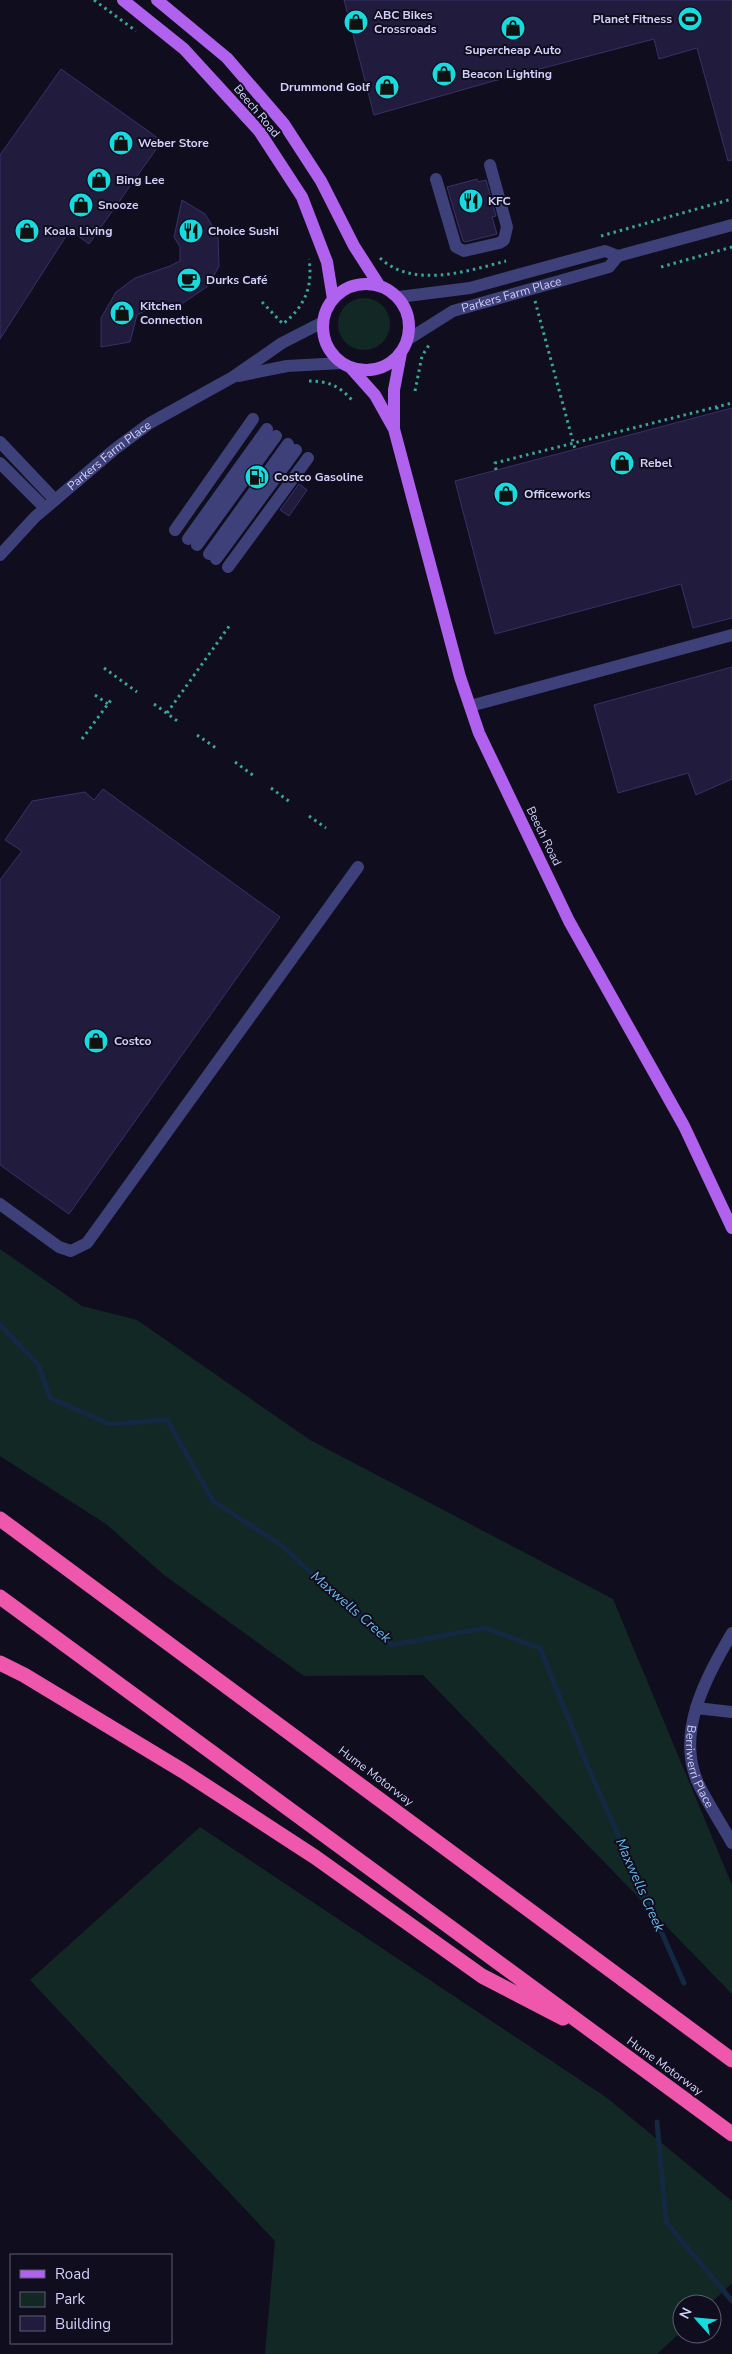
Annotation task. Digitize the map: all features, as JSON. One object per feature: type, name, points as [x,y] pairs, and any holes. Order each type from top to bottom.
[{"type":"highway","name":"Hume Motorway","points":[[0,1519],[732,2060]]},
{"type":"highway","name":"Hume Motorway","points":[[0,1597],[732,2134]]},
{"type":"highway","points":[[0,1663],[32,1680],[183,1771],[315,1857],[482,1976],[607,2042]]},
{"type":"main road","name":"Beech Road","points":[[123,0],[184,49],[258,131],[302,197],[327,262],[333,299]]},
{"type":"main road","name":"Beech Road","points":[[157,0],[227,58],[284,124],[322,182],[354,246],[379,285]]},
{"type":"main road","points":[[357,284],[379,285],[399,297],[407,310],[410,325],[408,340],[401,352],[387,365],[378,369],[369,370],[346,365],[327,346],[323,322],[327,306],[333,299],[339,292],[357,284]]},
{"type":"main road","name":"Beech Road","points":[[394,429],[394,390],[401,352]]},
{"type":"main road","name":"Beech Road","points":[[346,365],[375,395],[394,429],[460,677],[479,733],[569,921],[684,1126],[732,1228]]},
{"type":"street","points":[[436,179],[456,247],[464,251],[499,243],[504,240],[506,227],[490,165]]},
{"type":"street","name":"Parkers Farm Place","points":[[408,340],[453,312],[609,267],[618,256],[732,225]]},
{"type":"street","name":"Parkers Farm Place","points":[[399,297],[470,288],[605,251],[618,256]]},
{"type":"street","name":"Parkers Farm Place","points":[[0,555],[50,504],[115,449],[150,423],[233,377],[282,344],[323,322]]},
{"type":"street","name":"Parkers Farm Place","points":[[233,377],[286,366],[346,365]]},
{"type":"street","points":[[175,530],[253,419]]},
{"type":"street","points":[[192,542],[272,432]]},
{"type":"street","points":[[0,442],[50,504]]},
{"type":"street","points":[[212,556],[292,447]]},
{"type":"street","points":[[228,568],[308,458]]},
{"type":"street","points":[[0,463],[50,504]]},
{"type":"street","points":[[470,706],[732,635]]},
{"type":"street","points":[[0,1204],[59,1247],[71,1251],[87,1243],[358,867]]},
{"type":"street","name":"Berriwerri Place","points":[[730,1640],[713,1665],[696,1708],[689,1741],[698,1781],[732,1843]]},
{"type":"street","points":[[696,1708],[732,1712]]},
{"type":"path","points":[[94,0],[142,36]]},
{"type":"path","points":[[600,236],[732,199]]},
{"type":"path","points":[[661,267],[732,247]]},
{"type":"path","points":[[262,302],[283,324],[296,313],[309,291],[311,277],[307,252]]},
{"type":"path","points":[[376,254],[386,263],[400,270],[428,275],[468,271],[510,260]]},
{"type":"path","points":[[535,301],[575,449]]},
{"type":"path","points":[[415,391],[422,356],[432,342]]},
{"type":"path","points":[[306,381],[319,381],[339,387],[352,400]]},
{"type":"path","points":[[496,470],[495,462],[732,403]]},
{"type":"path","points":[[717,406],[717,412]]},
{"type":"path","points":[[167,714],[230,624]]},
{"type":"path","points":[[104,668],[137,692]]},
{"type":"path","points":[[82,739],[110,702],[96,695]]},
{"type":"path","points":[[154,704],[180,723]]},
{"type":"path","points":[[197,735],[216,748]]},
{"type":"path","points":[[235,762],[254,776]]},
{"type":"path","points":[[271,788],[290,802]]},
{"type":"path","points":[[309,816],[326,828]]},
{"type":"green space","points":[[359,298],[369,298],[383,305],[390,319],[390,329],[383,343],[369,350],[359,350],[349,346],[342,339],[338,329],[338,319],[342,309],[349,302]]},
{"type":"green space","points":[[0,1249],[82,1306],[137,1320],[310,1440],[613,1599],[732,1885],[732,1994],[423,1675],[304,1676],[164,1575],[106,1524],[0,1456]]},
{"type":"green space","points":[[200,1827],[607,2098],[732,2201],[732,2283],[720,2294],[672,2294],[672,2340],[657,2354],[265,2354],[275,2241],[30,1980]]},
{"type":"building","points":[[344,0],[732,0],[732,160],[728,161],[697,48],[659,59],[654,39],[374,115]]},
{"type":"building","points":[[61,69],[162,141],[89,244],[70,230],[0,339],[0,155]]},
{"type":"building","name":"KFC","points":[[477,179],[478,182],[486,180],[496,216],[492,217],[497,234],[465,242],[463,241],[447,187]]},
{"type":"building","points":[[182,200],[205,214],[218,235],[219,266],[208,286],[183,303],[150,308],[137,315],[130,342],[101,347],[101,318],[116,292],[135,278],[180,261],[180,247],[174,237]]},
{"type":"building","points":[[732,408],[732,618],[693,628],[681,584],[495,634],[455,481]]},
{"type":"building","points":[[299,484],[307,490],[289,516],[280,510]]},
{"type":"building","points":[[732,667],[732,779],[696,795],[688,773],[618,793],[594,705]]},
{"type":"building","name":"Costco","points":[[103,789],[280,917],[69,1214],[0,1165],[0,880],[22,851],[5,840],[32,801],[85,792],[94,800]]},
{"type":"waterway","name":"Maxwells Creek","points":[[0,1325],[38,1364],[50,1398],[109,1424],[167,1420],[213,1501],[281,1545],[391,1645],[485,1628],[540,1648],[588,1767],[684,1983]]},
{"type":"waterway","name":"Maxwells Creek","points":[[657,2122],[666,2222],[732,2301]]},
{"type":"place","name":"Planet Fitness","points":[[690,19]]},
{"type":"place","name":"ABC Bikes Crossroads","points":[[356,22]]},
{"type":"place","name":"Supercheap Auto","points":[[513,28]]},
{"type":"place","name":"Beacon Lighting","points":[[444,74]]},
{"type":"place","name":"Drummond Golf","points":[[387,87]]},
{"type":"place","name":"Weber Store","points":[[121,143]]},
{"type":"place","name":"Bing Lee","points":[[99,180]]},
{"type":"place","name":"KFC","points":[[471,201]]},
{"type":"place","name":"Snooze","points":[[81,205]]},
{"type":"place","name":"Koala Living","points":[[27,231]]},
{"type":"place","name":"Choice Sushi","points":[[191,231]]},
{"type":"place","name":"Durks Café","points":[[189,280]]},
{"type":"place","name":"Kitchen Connection","points":[[122,313]]},
{"type":"place","name":"Rebel","points":[[622,463]]},
{"type":"place","name":"Costco Gasoline","points":[[257,477]]},
{"type":"place","name":"Officeworks","points":[[506,494]]},
{"type":"place","name":"Costco","points":[[96,1041]]}]
